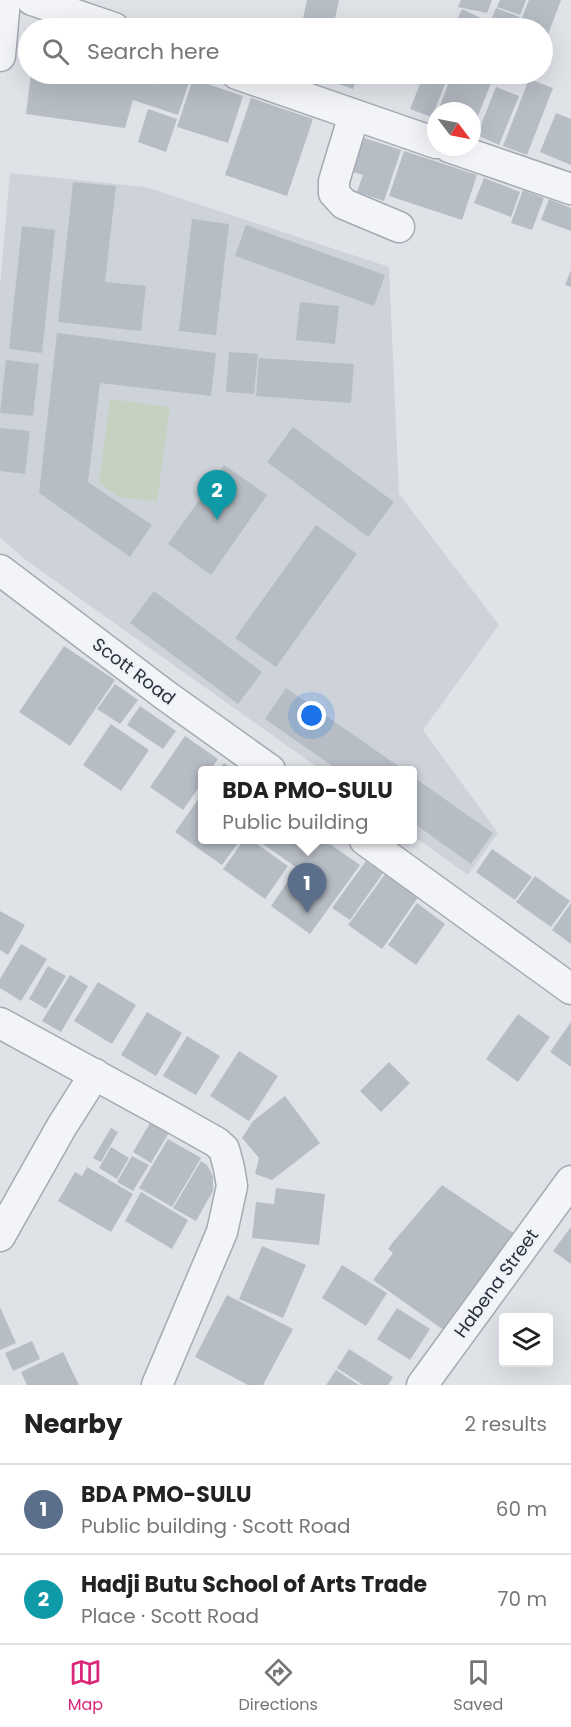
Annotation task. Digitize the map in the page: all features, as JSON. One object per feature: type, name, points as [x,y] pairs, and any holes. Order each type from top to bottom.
[{"type":"street","points":[[0,56],[5,0]]},
{"type":"street","points":[[32,0],[85,18]]},
{"type":"street","points":[[266,84],[427,140]]},
{"type":"street","points":[[354,115],[334,181],[334,193],[344,204],[399,227]]},
{"type":"street","points":[[475,156],[571,189]]},
{"type":"street","name":"Scott Road","points":[[0,570],[263,766]]},
{"type":"street","points":[[371,844],[571,989]]},
{"type":"street","points":[[0,1023],[216,1142],[224,1149],[232,1186],[222,1232],[157,1385]]},
{"type":"street","points":[[0,1236],[62,1126],[95,1074]]},
{"type":"street","name":"Habena Street","points":[[422,1385],[571,1181]]},
{"type":"shaded area","points":[[10,173],[146,187],[389,267],[399,494],[499,625],[423,730],[498,833],[468,875],[417,839],[417,766],[315,766],[23,558],[0,537],[0,286]]},
{"type":"green space","points":[[110,399],[170,407],[157,502],[118,497],[99,483]]},
{"type":"building","points":[[307,0],[339,0],[335,18],[303,18]]},
{"type":"building","points":[[461,0],[492,0],[487,13],[458,7]]},
{"type":"building","points":[[500,0],[526,0],[520,15],[497,7]]},
{"type":"building","points":[[529,0],[561,0],[553,21],[553,18],[522,18]]},
{"type":"building","points":[[496,8],[520,17],[520,18],[492,18]]},
{"type":"building","points":[[462,9],[481,18],[458,18]]},
{"type":"building","points":[[30,84],[138,84],[137,89],[139,84],[155,84],[153,91],[155,84],[188,84],[178,115],[133,100],[125,128],[26,114]]},
{"type":"building","points":[[191,84],[208,84],[243,96],[228,143],[177,127]]},
{"type":"building","points":[[339,84],[355,84],[353,89]]},
{"type":"building","points":[[420,84],[445,84],[438,102],[427,102],[427,115],[410,109]]},
{"type":"building","points":[[448,84],[491,84],[481,108],[481,102],[441,102]]},
{"type":"building","points":[[527,84],[542,84],[553,88],[527,155],[503,146]]},
{"type":"building","points":[[496,87],[519,96],[499,145],[481,137],[481,125]]},
{"type":"building","points":[[251,98],[313,119],[287,196],[225,175]]},
{"type":"building","points":[[148,109],[177,119],[166,152],[138,142]]},
{"type":"building","points":[[556,113],[571,119],[571,165],[540,152]]},
{"type":"building","points":[[355,135],[401,150],[384,201],[357,192],[363,175],[344,169]]},
{"type":"building","points":[[404,151],[477,175],[462,220],[389,196]]},
{"type":"building","points":[[484,178],[520,192],[511,217],[474,203]]},
{"type":"building","points":[[73,182],[116,186],[105,282],[146,286],[141,331],[58,322]]},
{"type":"building","points":[[523,190],[544,198],[532,230],[511,223]]},
{"type":"building","points":[[549,199],[571,208],[571,231],[541,220]]},
{"type":"building","points":[[192,219],[229,224],[216,335],[179,331]]},
{"type":"building","points":[[246,225],[385,275],[374,306],[235,256]]},
{"type":"building","points":[[22,226],[55,230],[42,353],[9,349]]},
{"type":"building","points":[[571,270],[571,287],[565,285]]},
{"type":"building","points":[[300,302],[339,306],[335,344],[296,340]]},
{"type":"building","points":[[57,333],[216,353],[211,396],[100,383],[88,482],[152,525],[130,557],[39,493]]},
{"type":"building","points":[[229,352],[258,354],[254,394],[226,392]]},
{"type":"building","points":[[259,358],[354,364],[351,403],[256,396]]},
{"type":"building","points":[[6,360],[39,364],[33,416],[0,413]]},
{"type":"building","points":[[293,427],[394,502],[368,537],[267,462]]},
{"type":"building","points":[[0,428],[30,431],[25,474],[0,471]]},
{"type":"building","points":[[224,465],[267,495],[211,575],[168,544]]},
{"type":"building","points":[[316,525],[357,554],[276,667],[235,638]]},
{"type":"building","points":[[154,591],[262,672],[238,704],[130,623]]},
{"type":"building","points":[[64,646],[115,680],[70,746],[19,712]]},
{"type":"building","points":[[115,684],[138,700],[120,724],[97,709]]},
{"type":"building","points":[[286,688],[398,766],[332,766],[265,719]]},
{"type":"building","points":[[140,706],[176,731],[163,749],[127,725]]},
{"type":"building","points":[[111,724],[149,750],[121,791],[83,765]]},
{"type":"building","points":[[185,736],[218,759],[213,766],[198,766],[198,789],[183,810],[150,787]]},
{"type":"building","points":[[417,780],[493,833],[471,864],[417,826]]},
{"type":"building","points":[[198,800],[198,844],[237,844],[222,865],[175,832]]},
{"type":"building","points":[[241,844],[257,844],[288,866],[265,899],[223,869]]},
{"type":"building","points":[[263,844],[330,844],[360,865],[310,934],[271,906],[297,868]]},
{"type":"building","points":[[492,849],[532,877],[515,900],[476,872]]},
{"type":"building","points":[[366,861],[383,873],[350,920],[332,908]]},
{"type":"building","points":[[386,873],[419,896],[382,949],[348,925]]},
{"type":"building","points":[[535,876],[570,901],[551,927],[516,902]]},
{"type":"building","points":[[417,903],[445,924],[416,965],[388,945]]},
{"type":"building","points":[[571,903],[571,944],[552,930]]},
{"type":"building","points":[[0,911],[25,925],[8,955],[0,950]]},
{"type":"building","points":[[21,944],[47,959],[21,1001],[0,988],[0,979]]},
{"type":"building","points":[[48,966],[66,976],[46,1009],[29,999]]},
{"type":"building","points":[[70,975],[88,986],[61,1032],[42,1021]]},
{"type":"building","points":[[98,982],[136,1005],[112,1044],[74,1021]]},
{"type":"building","points":[[147,1012],[182,1033],[156,1076],[121,1055]]},
{"type":"building","points":[[518,1014],[550,1037],[518,1082],[486,1059]]},
{"type":"building","points":[[571,1022],[571,1067],[550,1052]]},
{"type":"building","points":[[187,1036],[220,1056],[196,1095],[163,1076]]},
{"type":"building","points":[[239,1051],[278,1076],[249,1121],[210,1096]]},
{"type":"building","points":[[389,1062],[410,1083],[381,1112],[360,1091]]},
{"type":"building","points":[[285,1096],[320,1143],[272,1180],[255,1174],[259,1158],[242,1138],[253,1121]]},
{"type":"building","points":[[153,1118],[171,1129],[151,1163],[133,1152]]},
{"type":"building","points":[[111,1128],[118,1132],[101,1162],[93,1158]]},
{"type":"building","points":[[168,1139],[201,1158],[172,1207],[139,1188]]},
{"type":"building","points":[[111,1147],[129,1158],[117,1179],[99,1168]]},
{"type":"building","points":[[132,1156],[149,1165],[133,1191],[117,1182]]},
{"type":"building","points":[[201,1161],[207,1165],[213,1176],[213,1191],[196,1221],[173,1208]]},
{"type":"building","points":[[87,1167],[133,1194],[111,1232],[58,1201],[75,1172],[82,1176]]},
{"type":"building","points":[[442,1185],[515,1234],[445,1331],[373,1280],[393,1253],[388,1249],[393,1242]]},
{"type":"building","points":[[276,1188],[325,1194],[319,1245],[252,1238],[256,1202],[274,1204]]},
{"type":"building","points":[[141,1192],[188,1220],[172,1249],[125,1221]]},
{"type":"building","points":[[571,1227],[571,1264],[553,1251]]},
{"type":"building","points":[[262,1246],[306,1265],[283,1318],[239,1299]]},
{"type":"building","points":[[342,1265],[387,1293],[366,1326],[322,1298]]},
{"type":"building","points":[[227,1295],[293,1329],[263,1385],[248,1385],[195,1357]]},
{"type":"building","points":[[0,1307],[16,1343],[0,1350]]},
{"type":"building","points":[[397,1308],[430,1329],[410,1360],[377,1339]]},
{"type":"building","points":[[32,1341],[40,1359],[13,1371],[5,1353]]},
{"type":"building","points":[[349,1349],[393,1377],[388,1385],[363,1385],[337,1368]]},
{"type":"building","points":[[63,1352],[79,1385],[27,1385],[21,1372]]},
{"type":"building","points":[[336,1370],[359,1385],[326,1385]]},
{"type":"place","name":"Hadji Butu School of Arts Trade","points":[[217,520]]},
{"type":"place","name":"BDA PMO-SULU","points":[[307,913]]}]
